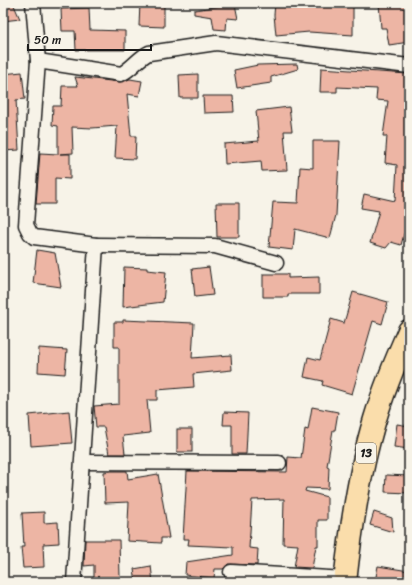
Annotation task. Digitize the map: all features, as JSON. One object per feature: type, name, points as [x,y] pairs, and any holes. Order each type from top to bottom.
[{"type":"highway","name":"13","points":[[345,581],[362,470],[374,419],[391,372],[409,330]]},
{"type":"street","points":[[33,3],[38,61],[26,225],[30,233],[34,237],[96,245],[215,246],[276,263]]},
{"type":"street","points":[[38,61],[120,74],[132,68],[144,55],[149,53],[216,43],[409,66]]},
{"type":"street","points":[[74,582],[96,245]]},
{"type":"street","points":[[83,462],[279,463]]},
{"type":"street","points":[[231,572],[345,581]]},
{"type":"building","points":[[3,3],[13,3],[20,19],[3,21]]},
{"type":"building","points":[[140,3],[164,3],[164,27],[139,26]]},
{"type":"building","points":[[275,3],[353,3],[353,35],[309,32],[276,35],[274,15]]},
{"type":"building","points":[[379,3],[409,3],[409,42],[389,45],[386,28],[381,28]]},
{"type":"building","points":[[235,4],[238,19],[227,18],[226,30],[214,29],[212,17],[194,14],[194,10]]},
{"type":"building","points":[[89,8],[90,30],[125,31],[125,50],[76,50],[75,31],[62,31],[61,9]]},
{"type":"building","points":[[297,64],[298,69],[271,77],[271,83],[237,88],[234,70],[258,65]]},
{"type":"building","points":[[321,68],[408,74],[409,216],[401,245],[391,242],[386,248],[370,243],[379,211],[361,208],[364,194],[395,201],[397,165],[385,163],[387,136],[383,136],[388,101],[376,100],[377,89],[337,87],[337,92],[320,92]]},
{"type":"building","points":[[22,72],[25,99],[16,100],[19,150],[3,151],[3,74]]},
{"type":"building","points":[[198,74],[198,98],[180,98],[179,75]]},
{"type":"building","points":[[75,77],[120,82],[130,79],[142,81],[139,96],[127,94],[131,136],[136,136],[135,159],[115,158],[117,126],[92,128],[72,127],[73,153],[60,154],[70,154],[70,179],[55,178],[55,204],[36,204],[40,153],[58,154],[58,126],[52,125],[53,106],[61,106],[62,86],[78,86]]},
{"type":"building","points":[[203,96],[233,96],[234,112],[204,113]]},
{"type":"building","points":[[289,107],[292,131],[284,131],[287,170],[262,171],[261,161],[225,164],[224,144],[259,141],[256,111]]},
{"type":"building","points":[[313,141],[340,141],[336,215],[330,238],[295,229],[293,250],[269,247],[273,202],[298,203],[300,167],[313,168]]},
{"type":"building","points":[[216,203],[239,203],[239,237],[217,237]]},
{"type":"building","points":[[37,250],[55,253],[61,287],[33,283]]},
{"type":"building","points":[[124,267],[147,268],[147,270],[166,272],[163,302],[123,307]]},
{"type":"building","points":[[209,267],[213,295],[195,297],[192,269]]},
{"type":"building","points":[[263,274],[288,274],[288,278],[319,277],[319,294],[288,294],[288,297],[263,297]]},
{"type":"building","points":[[353,292],[388,302],[382,324],[373,321],[352,394],[322,385],[323,381],[304,377],[308,357],[320,360],[331,319],[344,323]]},
{"type":"building","points":[[123,320],[194,323],[192,358],[231,355],[232,370],[193,374],[194,387],[157,390],[157,400],[147,400],[150,433],[123,436],[125,454],[109,454],[104,427],[96,427],[94,406],[119,404],[119,347],[114,347],[114,322],[123,322]]},
{"type":"building","points":[[39,348],[67,350],[65,374],[38,372]]},
{"type":"building","points":[[312,407],[338,412],[335,430],[333,430],[327,466],[329,467],[328,489],[306,488],[305,491],[327,497],[327,520],[318,520],[318,546],[316,546],[312,568],[294,567],[298,545],[283,544],[284,499],[252,500],[249,548],[258,549],[257,565],[228,564],[223,569],[215,569],[214,578],[185,575],[186,562],[233,555],[233,547],[188,545],[189,539],[183,539],[187,471],[287,472],[288,457],[301,458],[305,429],[308,430]]},
{"type":"building","points":[[69,411],[72,443],[31,446],[29,415]]},
{"type":"building","points":[[224,412],[248,413],[246,454],[232,454],[232,425],[223,425]]},
{"type":"building","points":[[397,424],[409,426],[409,449],[394,447]]},
{"type":"building","points":[[177,429],[192,429],[192,452],[177,452]]},
{"type":"building","points":[[127,471],[128,479],[158,474],[169,538],[161,538],[161,543],[127,541],[129,502],[105,503],[104,472]]},
{"type":"building","points":[[386,475],[409,476],[409,493],[385,492]]},
{"type":"building","points":[[44,512],[44,523],[58,522],[59,543],[43,544],[44,567],[23,568],[21,547],[24,547],[22,513]]},
{"type":"building","points":[[374,512],[392,518],[393,532],[370,525]]},
{"type":"building","points":[[85,540],[119,540],[120,577],[94,577],[94,565],[84,566]]},
{"type":"building","points":[[151,566],[153,582],[136,582],[134,569]]},
{"type":"building","points":[[378,566],[409,571],[409,582],[375,582]]}]
